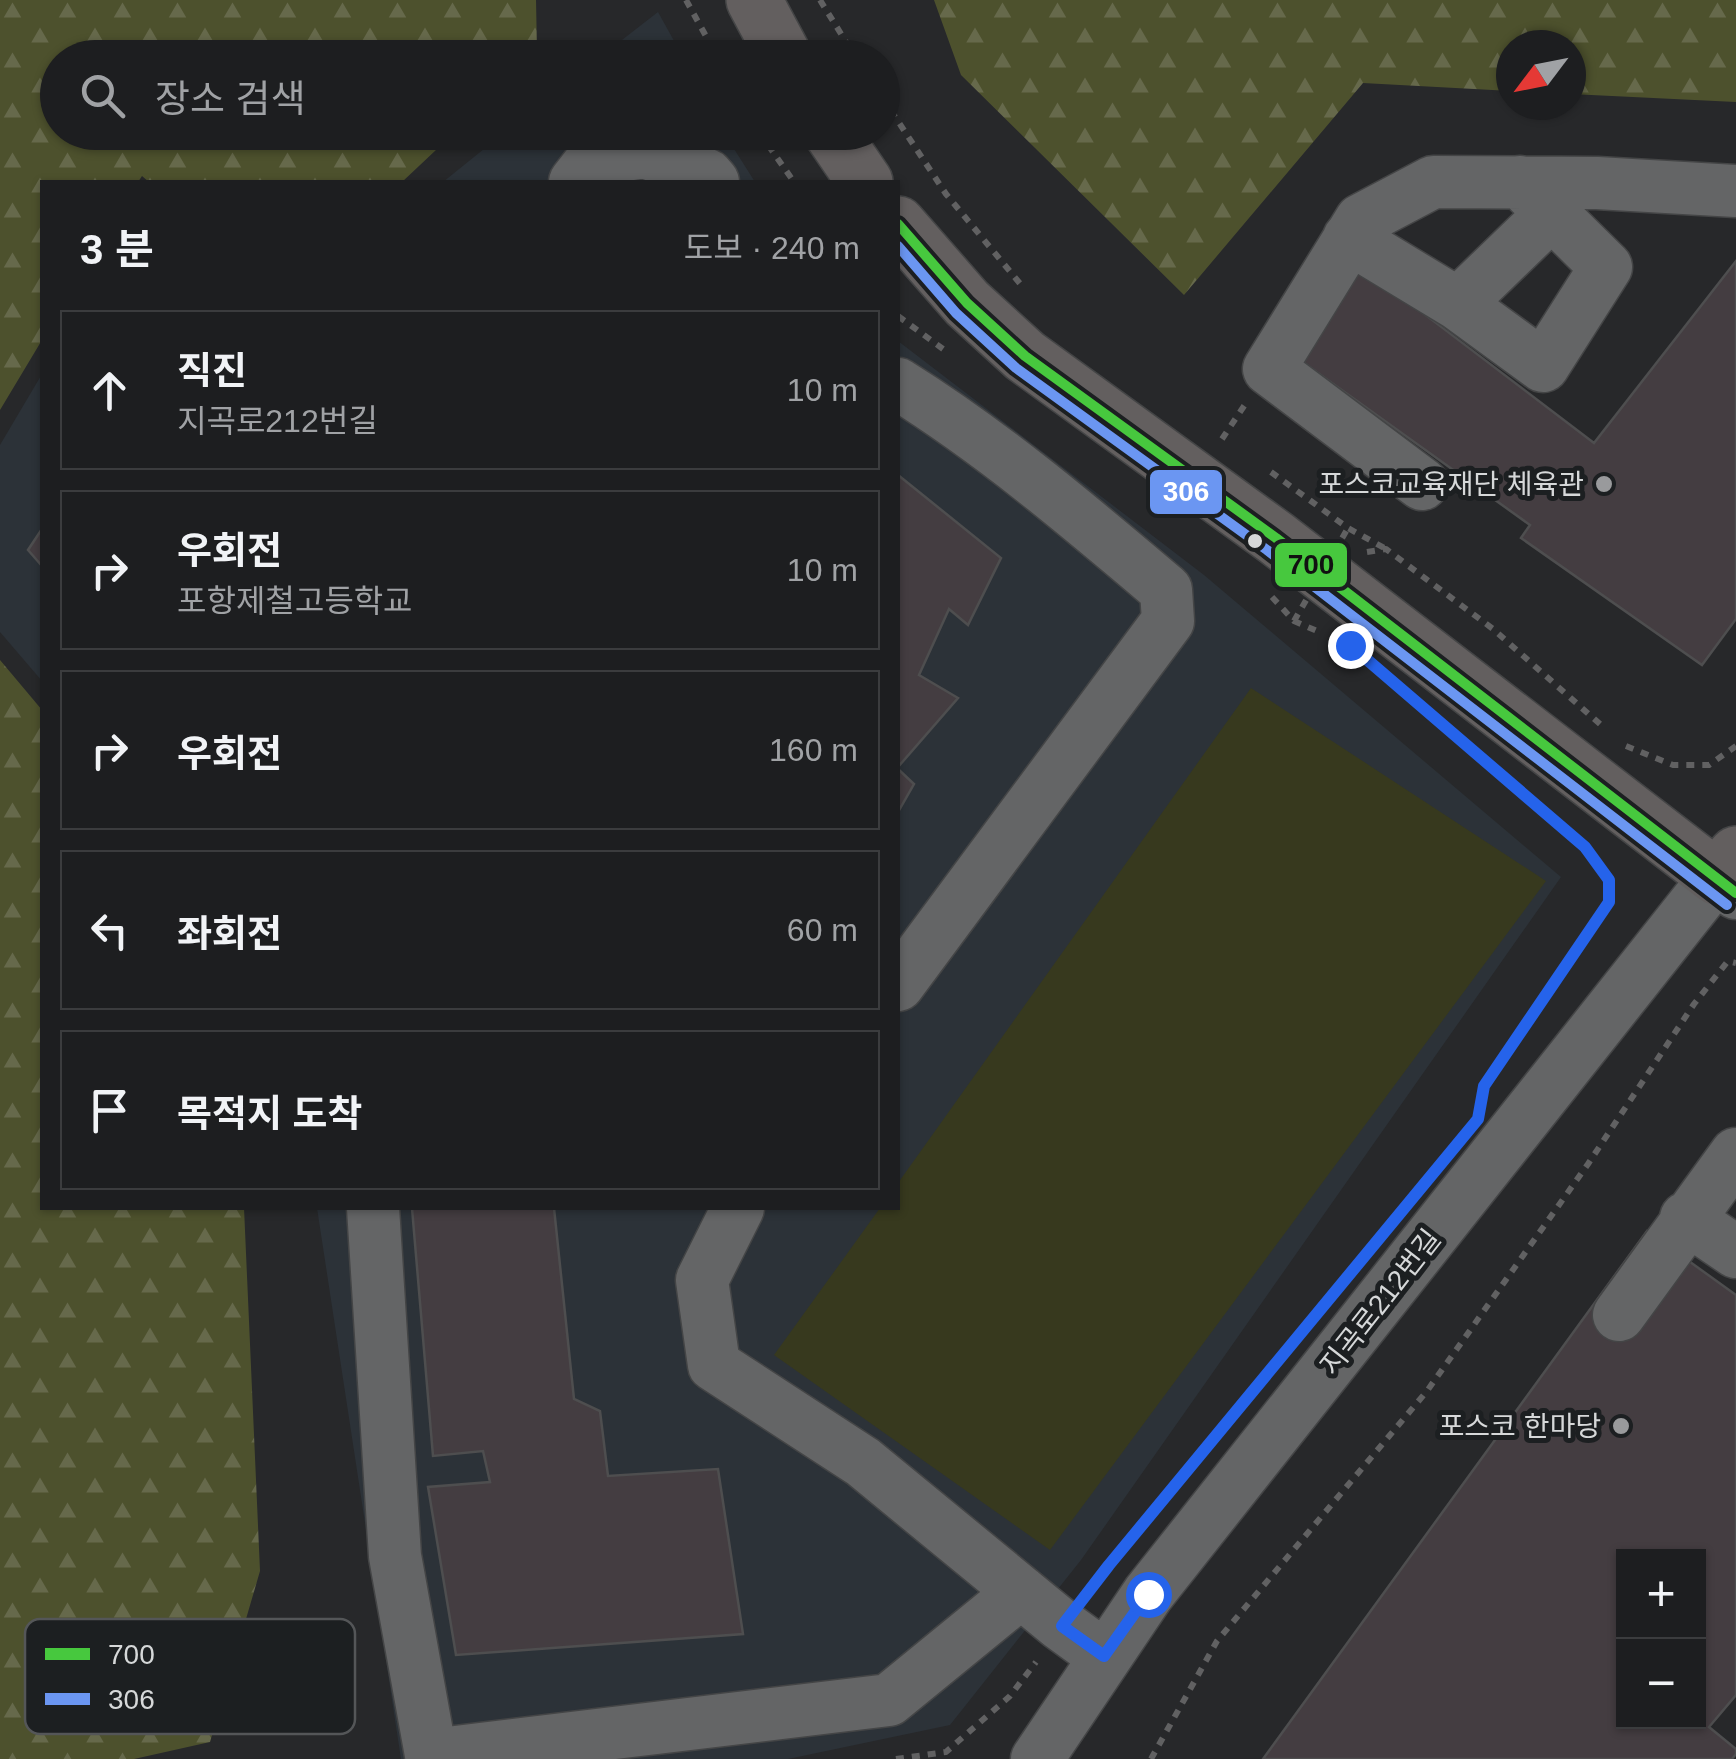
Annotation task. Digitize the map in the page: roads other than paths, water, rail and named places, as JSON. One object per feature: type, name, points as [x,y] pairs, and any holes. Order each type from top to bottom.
[{"type":"main road","points":[[754,0],[775,40]]},
{"type":"main road","points":[[843,150],[864,180]]},
{"type":"main road","points":[[900,226],[981,318],[1025,356],[1729,875]]},
{"type":"street","points":[[577,180],[592,160],[645,152],[711,180]]},
{"type":"street","points":[[1422,484],[1269,369],[1362,220],[1432,182],[1536,198],[1736,192]]},
{"type":"street","points":[[1349,238],[1458,304],[1542,366],[1606,266],[1536,198]]},
{"type":"street","points":[[1458,304],[1536,198]]},
{"type":"street","points":[[900,385],[1097,531],[1166,590],[1168,620],[900,982]]},
{"type":"street","name":"지곡로212번길","points":[[1037,1759],[1148,1594],[1729,875]]},
{"type":"street","points":[[1619,1315],[1736,1154]]},
{"type":"street","points":[[372,1210],[395,1556],[431,1755],[889,1700],[1020,1592]]},
{"type":"street","points":[[737,1210],[702,1280],[714,1365],[863,1462],[1104,1656]]},
{"type":"street","points":[[1686,1218],[1736,1252]]},
{"type":"place","name":"포스코교육재단 체육관","points":[[1604,484]]},
{"type":"place","name":"포스코 한마당","points":[[1621,1426]]}]
